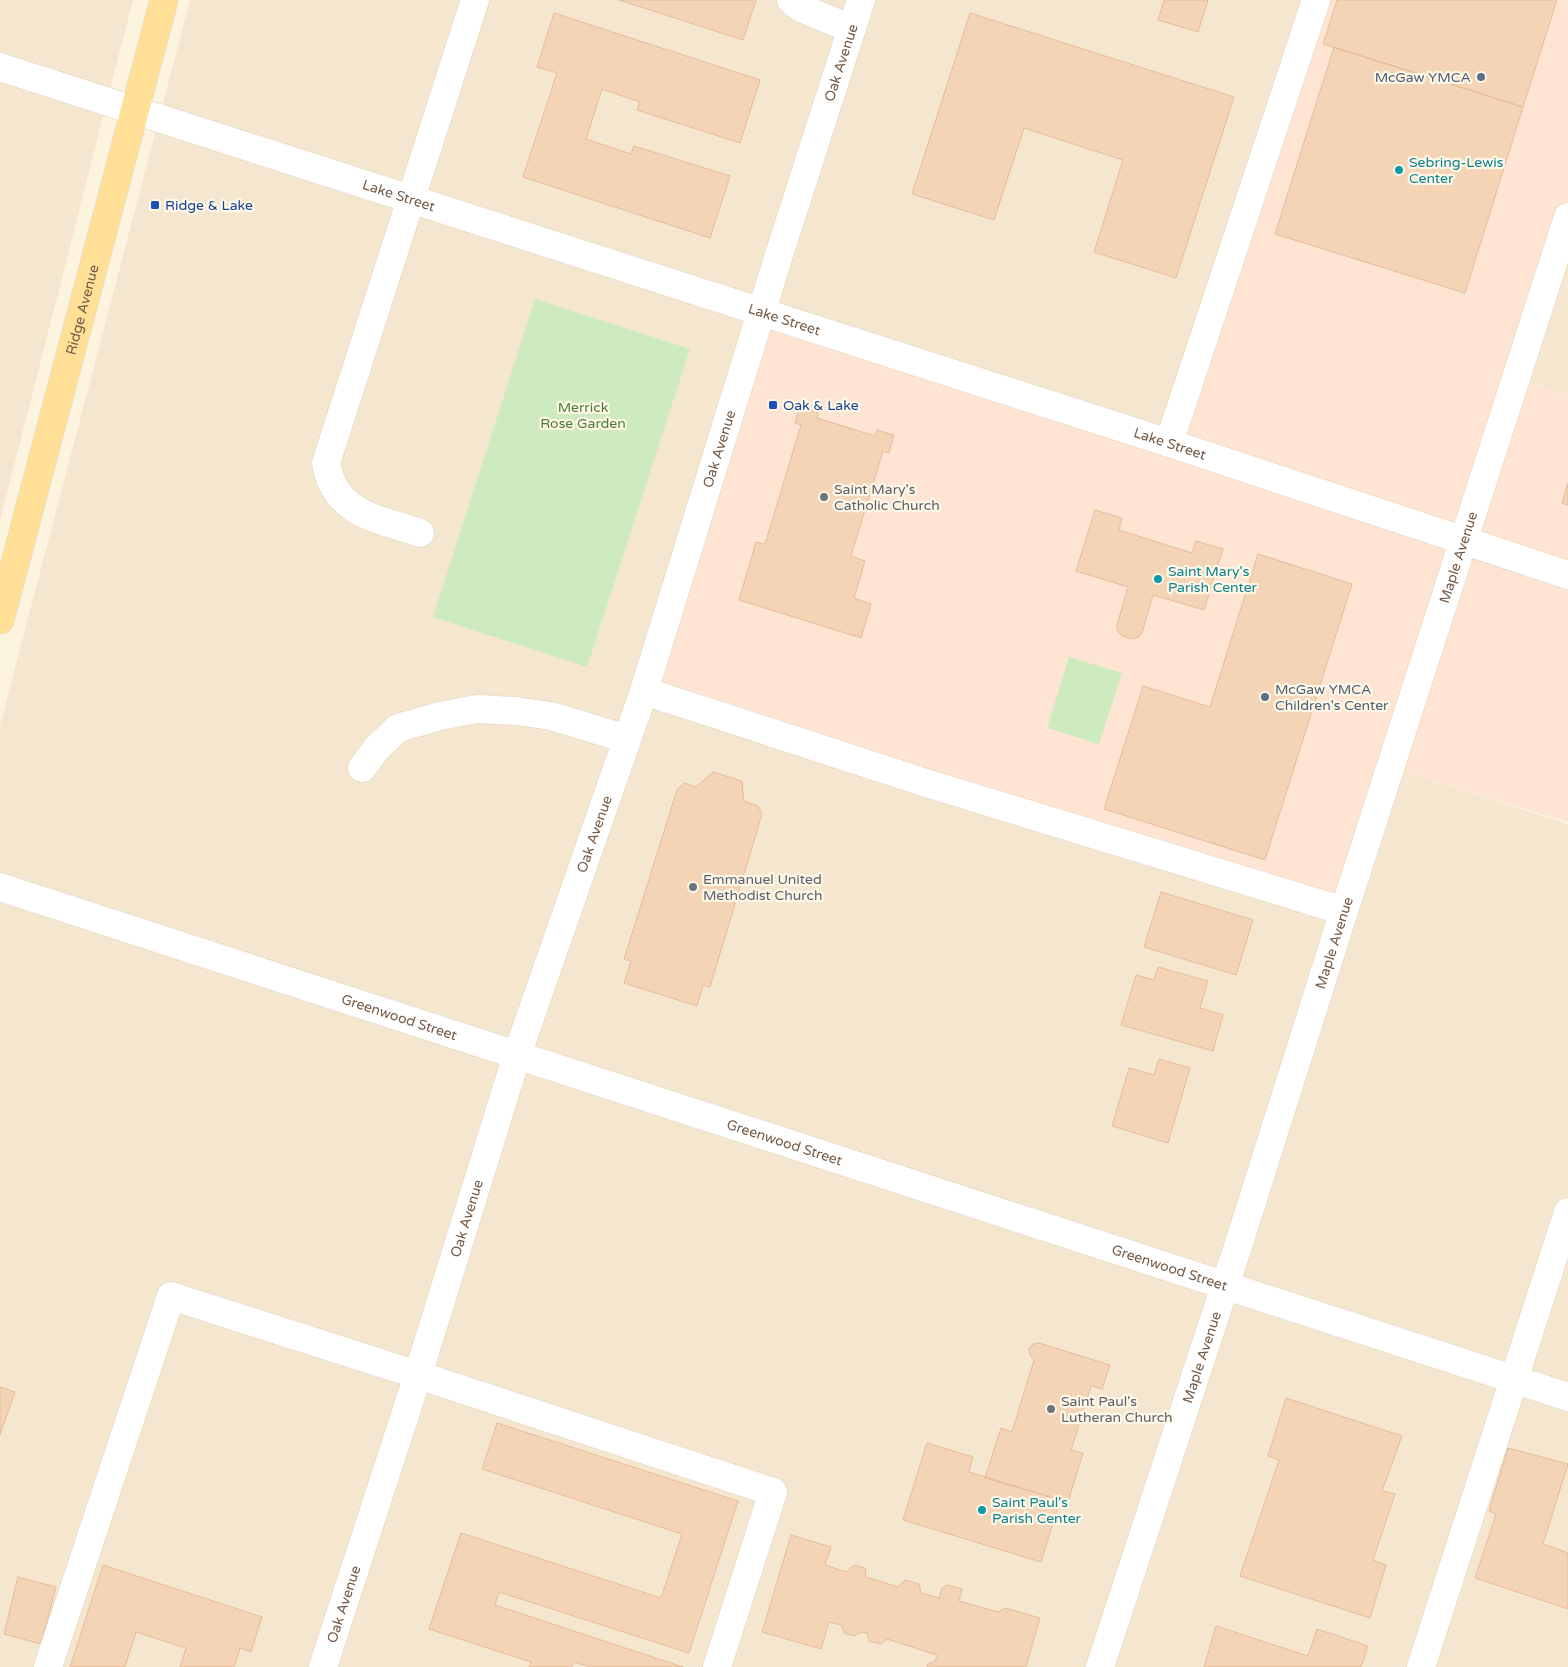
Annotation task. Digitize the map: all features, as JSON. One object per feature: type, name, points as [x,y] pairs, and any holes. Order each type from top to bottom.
[{"type":"main road","name":"Ridge Avenue","points":[[0,620],[164,0]]},
{"type":"street","points":[[420,533],[355,511],[342,499],[328,478],[326,463],[475,0]]},
{"type":"street","points":[[791,0],[804,10],[852,29]]},
{"type":"street","name":"Oak Avenue","points":[[323,1667],[418,1375],[517,1055],[644,691],[761,312],[862,0]]},
{"type":"street","points":[[1169,443],[1316,0]]},
{"type":"street","name":"Lake Street","points":[[0,67],[1169,443],[1568,576]]},
{"type":"street","name":"Maple Avenue","points":[[1100,1667],[1225,1286],[1568,218]]},
{"type":"street","points":[[644,691],[923,782],[1344,911]]},
{"type":"street","points":[[362,768],[377,748],[398,728],[440,716],[477,709],[516,711],[551,716],[627,739]]},
{"type":"street","name":"Greenwood Street","points":[[0,887],[1568,1397]]},
{"type":"street","points":[[1421,1667],[1568,1212]]},
{"type":"street","points":[[48,1667],[171,1296],[773,1492],[717,1667]]},
{"type":"shaded area","points":[[0,0],[133,0],[0,521]]},
{"type":"shaded area","points":[[190,0],[1309,0],[1396,769],[1568,824],[1568,1667],[0,1667],[0,725]]},
{"type":"shaded area","points":[[1312,0],[1568,0],[1568,248],[1526,382],[1568,395],[1568,822],[1390,768],[1344,911],[644,691],[761,312],[1169,443]]},
{"type":"shaded area","points":[[1568,248],[1568,395],[1525,382]]},
{"type":"green space","name":"Merrick Rose Garden","points":[[535,299],[690,349],[587,667],[433,617]]},
{"type":"green space","points":[[1069,657],[1122,673],[1099,744],[1047,728]]},
{"type":"building","points":[[619,0],[756,0],[743,40]]},
{"type":"building","points":[[1164,0],[1208,0],[1198,32],[1158,20]]},
{"type":"building","name":"McGaw YMCA","points":[[1337,0],[1557,0],[1523,107],[1323,44]]},
{"type":"building","points":[[554,13],[760,80],[740,143],[637,110],[640,102],[602,89],[586,139],[631,154],[634,146],[730,176],[710,238],[523,177],[557,73],[537,67]]},
{"type":"building","points":[[970,13],[1234,97],[1176,278],[1094,252],[1123,160],[1024,128],[994,220],[912,194]]},
{"type":"building","name":"Sebring-Lewis Center","points":[[1334,47],[1523,107],[1465,293],[1275,234]]},
{"type":"building","name":"Saint Mary's Catholic Church","points":[[800,406],[818,412],[817,418],[875,436],[877,430],[894,435],[889,453],[883,451],[851,556],[865,561],[854,598],[871,604],[861,638],[739,600],[756,542],[765,544],[801,425],[795,423]]},
{"type":"building","points":[[1568,483],[1568,505],[1562,503]]},
{"type":"building","name":"Saint Mary's Parish Center","points":[[1095,510],[1122,518],[1119,530],[1192,553],[1196,541],[1223,549],[1204,610],[1153,595],[1142,633],[1139,637],[1131,639],[1122,636],[1117,630],[1117,625],[1128,587],[1076,571]]},
{"type":"building","name":"McGaw YMCA Children's Center","points":[[1258,554],[1352,584],[1265,860],[1104,809],[1143,686],[1210,707]]},
{"type":"building","name":"Emmanuel United Methodist Church","points":[[713,772],[742,781],[744,801],[758,806],[762,814],[710,987],[703,985],[697,1006],[624,983],[631,961],[624,959],[677,790],[684,783],[696,787]]},
{"type":"building","points":[[1161,892],[1253,920],[1236,975],[1144,947]]},
{"type":"building","points":[[1158,967],[1208,981],[1200,1008],[1223,1015],[1213,1051],[1121,1025],[1136,975],[1154,980]]},
{"type":"building","points":[[1159,1059],[1190,1068],[1168,1143],[1112,1126],[1129,1068],[1154,1075]]},
{"type":"building","name":"Saint Paul's Lutheran Church","points":[[1039,1343],[1110,1365],[1102,1389],[1091,1386],[1071,1450],[1083,1453],[1068,1502],[985,1478],[1001,1428],[1012,1432],[1034,1360],[1030,1355],[1029,1349],[1033,1344]]},
{"type":"building","points":[[0,1387],[15,1392],[0,1435]]},
{"type":"building","points":[[1286,1398],[1402,1436],[1382,1491],[1395,1494],[1373,1560],[1386,1565],[1370,1618],[1240,1576],[1279,1460],[1268,1456]]},
{"type":"building","points":[[497,1423],[738,1501],[689,1653],[499,1592],[495,1605],[683,1667],[590,1667],[574,1662],[572,1667],[529,1667],[531,1662],[429,1629],[461,1533],[661,1598],[682,1534],[482,1469]]},
{"type":"building","name":"Saint Paul's Parish Center","points":[[927,1443],[973,1457],[969,1472],[1060,1500],[1041,1562],[903,1520]]},
{"type":"building","points":[[1508,1448],[1568,1464],[1543,1544],[1568,1553],[1568,1609],[1475,1578],[1496,1514],[1489,1511]]},
{"type":"building","points":[[791,1535],[831,1547],[825,1565],[846,1572],[854,1565],[865,1568],[866,1577],[898,1587],[905,1580],[919,1584],[921,1593],[939,1598],[942,1588],[947,1585],[962,1589],[959,1601],[998,1612],[1005,1608],[1040,1618],[1026,1667],[927,1667],[928,1664],[935,1661],[937,1655],[887,1639],[881,1644],[869,1641],[867,1633],[862,1632],[854,1636],[844,1633],[841,1625],[829,1622],[821,1649],[762,1632]]},
{"type":"building","points":[[103,1565],[262,1617],[251,1652],[240,1648],[234,1667],[180,1667],[186,1648],[136,1632],[125,1667],[70,1667]]},
{"type":"building","points":[[18,1577],[56,1587],[41,1644],[4,1634]]},
{"type":"building","points":[[1216,1626],[1308,1656],[1317,1629],[1368,1646],[1361,1667],[1204,1667]]},
{"type":"place","name":"McGaw YMCA","points":[[1481,77]]},
{"type":"place","name":"Sebring-Lewis Center","points":[[1399,170]]},
{"type":"place","name":"Ridge & Lake","points":[[155,205]]},
{"type":"place","name":"Oak & Lake","points":[[773,405]]},
{"type":"place","name":"Saint Mary's Catholic Church","points":[[824,497]]},
{"type":"place","name":"Saint Mary's Parish Center","points":[[1158,579]]},
{"type":"place","name":"McGaw YMCA Children's Center","points":[[1265,697]]},
{"type":"place","name":"Emmanuel United Methodist Church","points":[[693,887]]},
{"type":"place","name":"Saint Paul's Lutheran Church","points":[[1051,1409]]},
{"type":"place","name":"Saint Paul's Parish Center","points":[[982,1510]]}]
